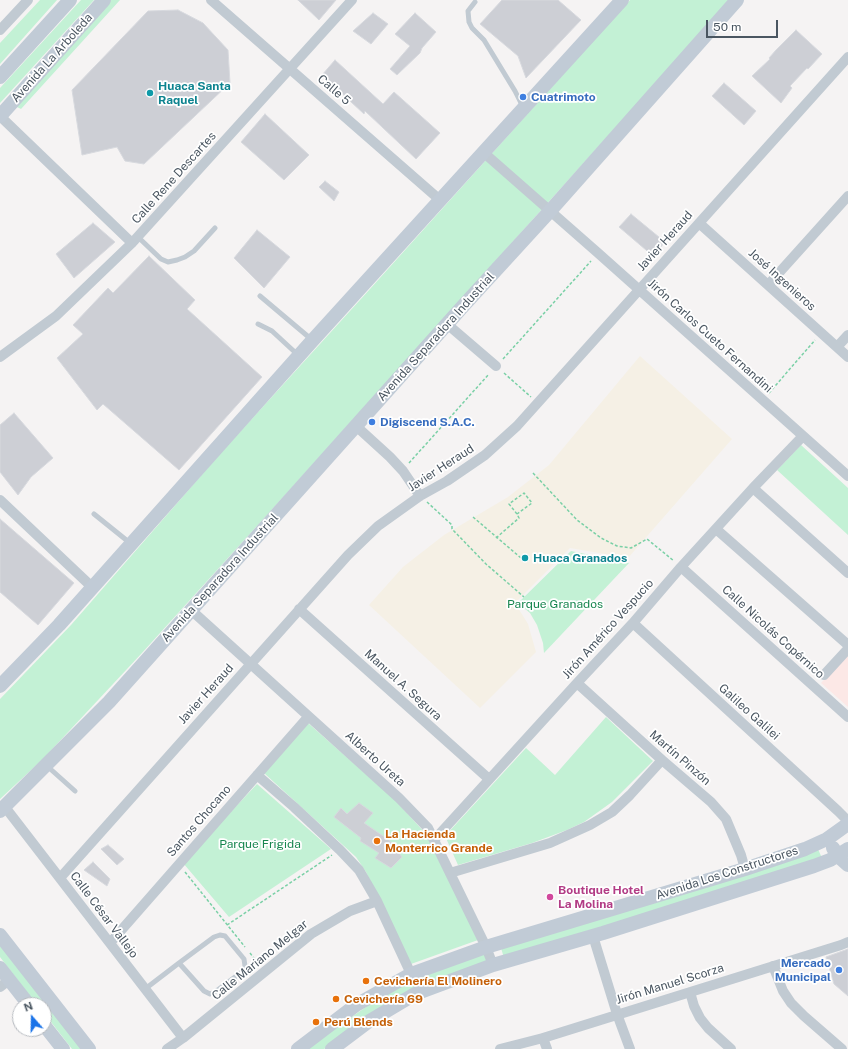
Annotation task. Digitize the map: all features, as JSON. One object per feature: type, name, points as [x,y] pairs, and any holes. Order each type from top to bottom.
[{"type":"main road","points":[[0,77],[70,0]]},
{"type":"main road","name":"Avenida La Arboleda","points":[[0,116],[104,0]]},
{"type":"main road","points":[[5,679],[59,625],[312,340],[622,0]]},
{"type":"main road","name":"Avenida Separadora Industrial","points":[[2,809],[109,702],[550,211],[737,0]]},
{"type":"main road","name":"Avenida Los Constructores","points":[[298,1049],[356,1005],[411,974],[486,947],[745,869],[827,839],[848,824]]},
{"type":"main road","points":[[827,839],[845,857]]},
{"type":"main road","name":"Avenida Los Constructores","points":[[332,1049],[368,1022],[415,994],[493,965],[593,936],[845,857]]},
{"type":"main road","points":[[0,935],[89,1049]]},
{"type":"main road","points":[[0,968],[5,983],[20,997]]},
{"type":"main road","points":[[52,1035],[63,1049]]},
{"type":"street","points":[[0,30],[28,0]]},
{"type":"street","name":"Calle 5","points":[[210,0],[440,200]]},
{"type":"street","name":"Calle Rene Descartes","points":[[0,357],[56,316],[135,240],[352,0]]},
{"type":"street","name":"Javier Heraud","points":[[60,878],[348,555],[378,526],[420,496],[447,481],[485,455],[517,426],[848,57]]},
{"type":"street","points":[[0,116],[135,240]]},
{"type":"street","name":"Jirón Carlos Cueto Fernandini","points":[[483,152],[848,476]]},
{"type":"street","points":[[768,285],[848,196]]},
{"type":"street","name":"José Ingenieros","points":[[699,223],[848,357]]},
{"type":"street","points":[[447,324],[496,366]]},
{"type":"street","points":[[837,347],[848,335]]},
{"type":"street","points":[[356,426],[390,456],[403,471],[420,496]]},
{"type":"street","name":"Jirón Américo Vespucio","points":[[434,840],[633,623],[681,567],[802,436]]},
{"type":"street","points":[[753,488],[848,572]]},
{"type":"street","points":[[0,500],[92,587]]},
{"type":"street","points":[[716,529],[848,645]]},
{"type":"street","name":"Calle Nicolás Copérnico","points":[[681,567],[848,717]]},
{"type":"street","name":"Manuel A. Segura","points":[[300,609],[489,779]]},
{"type":"street","name":"Alberto Ureta","points":[[191,610],[399,798],[428,828],[486,947],[493,965]]},
{"type":"street","name":"Galileo Galilei","points":[[633,623],[848,821]]},
{"type":"street","points":[[824,675],[848,649]]},
{"type":"street","name":"Martín Pinzón","points":[[577,683],[711,802],[726,819],[745,869]]},
{"type":"street","name":"Santos Chocano","points":[[110,944],[308,716]]},
{"type":"street","points":[[450,872],[550,843],[590,826],[612,812],[662,760]]},
{"type":"street","points":[[257,775],[294,806],[359,870],[376,901],[411,974]]},
{"type":"street","name":"Calle César Vallejo","points":[[2,809],[60,878],[183,1038]]},
{"type":"street","name":"Calle Mariano Melgar","points":[[167,1049],[183,1038],[311,934],[350,911],[376,901]]},
{"type":"street","points":[[593,936],[617,1014],[630,1049]]},
{"type":"street","name":"Jirón Manuel Scorza","points":[[500,1049],[543,1038],[848,942]]},
{"type":"street","points":[[773,966],[783,991],[791,1003],[842,1049]]},
{"type":"street","points":[[690,992],[694,1006],[700,1018],[708,1028],[731,1049]]},
{"type":"street","points":[[543,1038],[547,1049]]},
{"type":"lane","points":[[475,2],[468,10],[469,22],[472,28],[484,40],[515,91],[523,108]]},
{"type":"lane","points":[[135,240],[168,262],[185,257],[194,251],[215,228]]},
{"type":"lane","points":[[260,296],[312,340]]},
{"type":"lane","points":[[258,324],[272,331],[299,356]]},
{"type":"lane","points":[[94,514],[131,544]]},
{"type":"lane","points":[[46,766],[75,791]]},
{"type":"lane","points":[[145,989],[214,937],[220,934],[225,936],[244,959],[245,966],[243,971],[215,992],[210,994],[204,991],[179,964]]},
{"type":"path","points":[[762,400],[821,333]]},
{"type":"path","points":[[496,366],[538,403]]},
{"type":"path","points":[[533,473],[577,520],[601,538],[617,546],[631,548],[647,539],[681,567]]},
{"type":"path","points":[[496,538],[519,518],[516,514],[509,504],[524,493],[532,503],[516,514]]},
{"type":"path","points":[[420,496],[452,525],[452,529],[486,564],[524,597]]},
{"type":"path","points":[[473,517],[521,558]]},
{"type":"path","points":[[227,925],[340,850]]},
{"type":"path","points":[[179,864],[265,972]]},
{"type":"shaded area","points":[[848,654],[848,707],[821,683]]},
{"type":"green space","points":[[40,0],[57,0],[0,64],[0,43]]},
{"type":"green space","points":[[81,0],[94,0],[0,103],[0,88]]},
{"type":"green space","points":[[110,0],[120,0],[21,109],[15,106]]},
{"type":"green space","points":[[630,0],[729,0],[141,654],[43,759],[0,799],[0,699],[71,625],[219,455]]},
{"type":"green space","points":[[801,445],[848,488],[848,535],[777,470]]},
{"type":"green space","name":"Parque Granados","points":[[571,551],[629,563],[544,653],[543,643],[537,625],[530,613],[518,603]]},
{"type":"green space","points":[[606,717],[653,761],[612,802],[584,822],[532,843],[458,865],[445,836],[526,748],[555,775]]},
{"type":"green space","points":[[308,723],[395,800],[426,834],[478,940],[411,964],[366,872],[356,857],[264,773]]},
{"type":"green space","name":"Parque Frigida","points":[[257,784],[331,849],[229,917],[183,863]]},
{"type":"green space","points":[[817,847],[822,858],[504,958],[501,948]]},
{"type":"green space","points":[[0,943],[42,997],[31,997],[0,957]]},
{"type":"green space","points":[[483,954],[485,955],[487,962],[397,1000],[324,1049],[305,1049],[382,996],[414,979]]},
{"type":"green space","points":[[52,1010],[82,1049],[72,1049],[52,1023]]},
{"type":"sand","points":[[640,356],[732,439],[628,558],[570,548],[515,603],[528,624],[536,652],[480,708],[369,605],[403,567],[444,535],[508,497],[549,465]]},
{"type":"building","points":[[298,0],[336,0],[319,20]]},
{"type":"building","points":[[502,0],[558,0],[581,20],[526,78],[518,56],[480,24]]},
{"type":"building","points":[[178,10],[203,23],[228,50],[230,83],[144,164],[125,161],[117,147],[82,155],[72,90],[148,11]]},
{"type":"building","points":[[373,13],[388,24],[371,44],[353,31]]},
{"type":"building","points":[[415,13],[436,32],[422,48],[420,53],[397,75],[390,69],[410,46],[395,34]]},
{"type":"building","points":[[796,30],[822,54],[790,86],[792,88],[781,103],[752,76],[770,59],[769,58],[776,50]]},
{"type":"building","points":[[335,60],[383,104],[394,92],[440,133],[416,159],[365,111],[364,114],[322,75]]},
{"type":"building","points":[[724,83],[756,111],[744,125],[712,96]]},
{"type":"building","points":[[265,114],[309,155],[284,180],[241,142]]},
{"type":"building","points":[[325,181],[339,192],[334,201],[319,187]]},
{"type":"building","points":[[631,214],[665,242],[653,256],[619,227]]},
{"type":"building","points":[[93,223],[115,242],[74,278],[56,254]]},
{"type":"building","points":[[257,230],[290,257],[264,288],[234,258]]},
{"type":"building","points":[[149,256],[195,300],[187,309],[262,377],[179,470],[103,404],[97,410],[57,358],[83,334],[73,325],[108,288],[113,293]]},
{"type":"building","points":[[14,413],[53,458],[31,477],[18,495],[0,472],[0,425]]},
{"type":"building","points":[[0,519],[74,583],[38,625],[0,592]]},
{"type":"building","points":[[359,803],[373,813],[364,823],[389,840],[402,857],[391,868],[375,858],[379,853],[360,841],[361,838],[334,817],[341,808],[347,814]]},
{"type":"building","points":[[108,845],[124,859],[117,865],[101,849]]},
{"type":"building","points":[[93,862],[110,879],[107,886],[84,870]]},
{"type":"building","name":"Mercado Municipal","points":[[848,949],[848,996],[834,984],[826,957]]},
{"type":"place","name":"Huaca Santa Raquel","points":[[150,93]]},
{"type":"place","name":"Cuatrimoto","points":[[523,97]]},
{"type":"place","name":"Digiscend S.A.C.","points":[[372,422]]},
{"type":"place","name":"Huaca Granados","points":[[525,558]]},
{"type":"place","name":"La Hacienda Monterrico Grande","points":[[377,841]]},
{"type":"place","name":"Boutique Hotel La Molina","points":[[550,897]]},
{"type":"place","name":"Mercado Municipal","points":[[839,970]]},
{"type":"place","name":"Cevichería El Molinero","points":[[366,981]]},
{"type":"place","name":"Cevichería 69","points":[[336,999]]},
{"type":"place","name":"Perú Blends","points":[[316,1022]]}]
